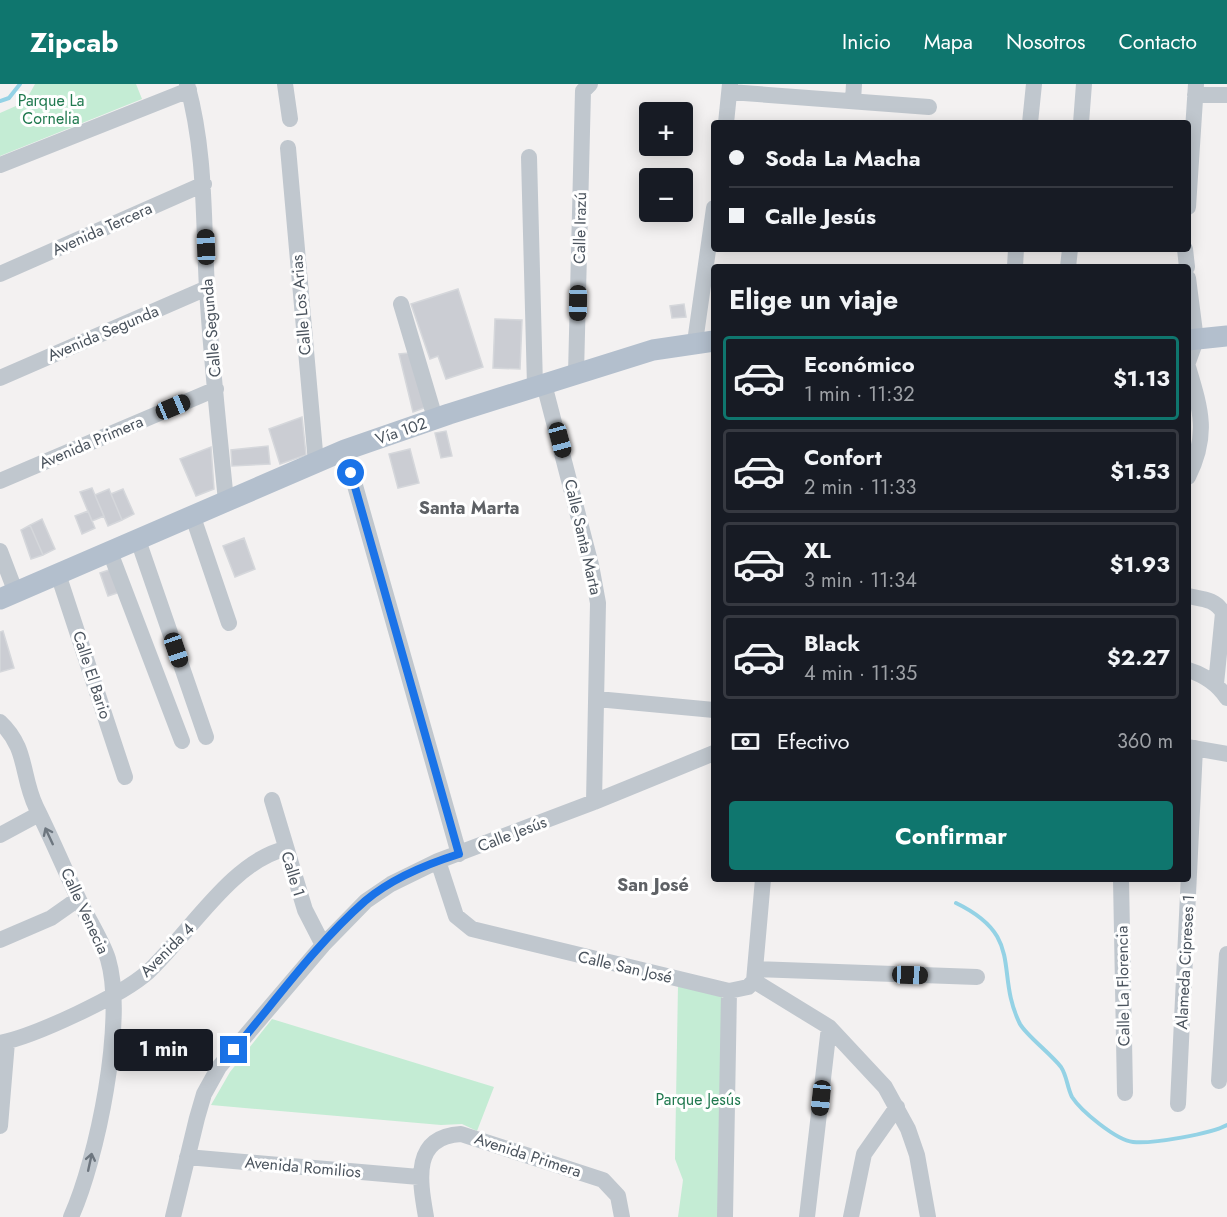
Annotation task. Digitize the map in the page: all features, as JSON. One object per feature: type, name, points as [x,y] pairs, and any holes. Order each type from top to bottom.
[{"type":"main road","points":[[1192,340],[1227,336]]},
{"type":"main road","name":"Vía 102","points":[[8,596],[345,450],[435,418],[653,350],[705,341]]},
{"type":"street","points":[[285,84],[290,119]]},
{"type":"street","name":"Calle Irazú","points":[[576,374],[583,91],[590,84]]},
{"type":"street","points":[[853,101],[854,84]]},
{"type":"street","points":[[1029,120],[1034,84]]},
{"type":"street","points":[[1081,120],[1084,84]]},
{"type":"street","points":[[0,165],[188,87]]},
{"type":"street","name":"Calle Segunda","points":[[188,87],[200,138],[204,184],[207,288],[226,501]]},
{"type":"street","points":[[726,120],[730,88],[929,107]]},
{"type":"street","points":[[1191,163],[1196,90],[1227,95]]},
{"type":"street","name":"Calle Los Arias","points":[[288,147],[316,463]]},
{"type":"street","name":"Calle Santa Marta","points":[[530,157],[540,385],[595,584],[598,603],[594,802]]},
{"type":"street","name":"Avenida Tercera","points":[[0,274],[204,184]]},
{"type":"street","points":[[705,341],[711,252]]},
{"type":"street","name":"Avenida Segunda","points":[[0,378],[207,288]]},
{"type":"street","points":[[401,304],[435,418]]},
{"type":"street","points":[[1191,324],[1192,340]]},
{"type":"street","points":[[1191,377],[1199,402],[1203,429],[1200,448],[1191,470]]},
{"type":"street","name":"Avenida Primera","points":[[0,481],[216,389]]},
{"type":"street","points":[[345,450],[459,854]]},
{"type":"street","points":[[193,517],[230,622]]},
{"type":"street","points":[[138,540],[206,737]]},
{"type":"street","points":[[0,551],[8,596]]},
{"type":"street","points":[[110,552],[182,741]]},
{"type":"street","name":"Calle El Bario","points":[[58,574],[125,777]]},
{"type":"street","points":[[1191,597],[1212,601],[1223,613],[1216,684]]},
{"type":"street","points":[[1191,671],[1205,675],[1227,698]]},
{"type":"street","points":[[597,699],[711,710]]},
{"type":"street","name":"Calle Venecia","points":[[0,723],[9,728],[17,743],[24,760],[32,799],[108,959],[113,997],[113,1034],[90,1168],[71,1217]]},
{"type":"street","points":[[1191,747],[1227,754]]},
{"type":"street","name":"Calle Jesús","points":[[173,1217],[204,1094],[219,1067],[323,945],[366,901],[391,884],[438,861],[594,802],[711,754]]},
{"type":"street","name":"Calle 1","points":[[272,800],[305,910],[323,945]]},
{"type":"street","points":[[0,835],[39,814]]},
{"type":"street","name":"Avenida 4","points":[[4,1042],[113,997],[147,973],[238,874],[258,859],[285,849]]},
{"type":"street","name":"Calle San José","points":[[438,861],[456,916],[472,929],[729,991]]},
{"type":"street","points":[[725,1217],[729,991],[748,987],[754,975],[763,882]]},
{"type":"street","name":"Calle La Florencia","points":[[1121,882],[1125,1093]]},
{"type":"street","name":"Alameda Cipreses 1","points":[[1178,1104],[1186,882]]},
{"type":"street","points":[[0,940],[51,918],[78,898]]},
{"type":"street","points":[[1219,1081],[1227,954]]},
{"type":"street","points":[[754,975],[976,977]]},
{"type":"street","points":[[754,975],[829,1027],[868,1066],[897,1107],[917,1155],[928,1217]]},
{"type":"street","points":[[807,1217],[829,1027]]},
{"type":"street","points":[[0,1126],[4,1042]]},
{"type":"street","points":[[851,1217],[864,1154],[897,1107]]},
{"type":"street","name":"Avenida Primera","points":[[419,1177],[430,1147],[447,1134],[461,1134],[603,1180],[618,1196],[622,1217]]},
{"type":"street","name":"Avenida Romilios","points":[[187,1157],[419,1177]]},
{"type":"street","points":[[419,1177],[426,1217]]},
{"type":"green space","name":"Parque La Cornelia","points":[[35,84],[136,84],[142,99],[0,156],[0,113],[25,102]]},
{"type":"green space","name":"Parque Jesús","points":[[678,985],[722,996],[719,1217],[678,1217],[683,1180],[675,1159]]},
{"type":"green space","points":[[272,1019],[494,1087],[477,1131],[462,1124],[441,1125],[211,1105],[230,1072]]},
{"type":"building","points":[[458,289],[483,367],[446,379],[438,356],[430,359],[411,304]]},
{"type":"building","points":[[684,304],[686,317],[672,318],[670,306]]},
{"type":"building","points":[[495,319],[522,320],[520,369],[493,368]]},
{"type":"building","points":[[409,353],[429,406],[413,412],[399,354]]},
{"type":"building","points":[[302,417],[306,455],[280,464],[269,429]]},
{"type":"building","points":[[446,431],[452,456],[441,458],[435,433]]},
{"type":"building","points":[[268,446],[270,464],[232,466],[231,450]]},
{"type":"building","points":[[211,447],[214,489],[196,496],[180,459]]},
{"type":"building","points":[[410,449],[419,483],[398,488],[389,454]]},
{"type":"building","points":[[92,488],[104,516],[92,521],[80,492]]},
{"type":"building","points":[[109,489],[122,520],[108,526],[95,495]]},
{"type":"building","points":[[123,489],[134,514],[122,520],[111,494]]},
{"type":"building","points":[[88,511],[95,528],[82,534],[75,516]]},
{"type":"building","points":[[42,519],[55,549],[43,555],[30,525]]},
{"type":"building","points":[[30,525],[43,555],[31,559],[21,530]]},
{"type":"building","points":[[244,538],[255,569],[235,577],[223,546]]},
{"type":"building","points":[[112,569],[120,592],[108,596],[100,573]]},
{"type":"building","points":[[3,631],[14,668],[0,672],[0,632]]},
{"type":"waterway","points":[[0,101],[9,98],[20,84]]},
{"type":"waterway","points":[[956,903],[978,916],[992,929],[1005,957],[1009,988],[1020,1024],[1061,1067],[1072,1097],[1091,1117],[1109,1131],[1133,1142],[1181,1138],[1227,1125]]},
{"type":"district","name":"Santa Marta","points":[[469,508]]},
{"type":"district","name":"San José","points":[[653,885]]},
{"type":"route","points":[[234,1050],[323,945],[366,901],[391,884],[438,861],[459,854],[351,473]]}]
